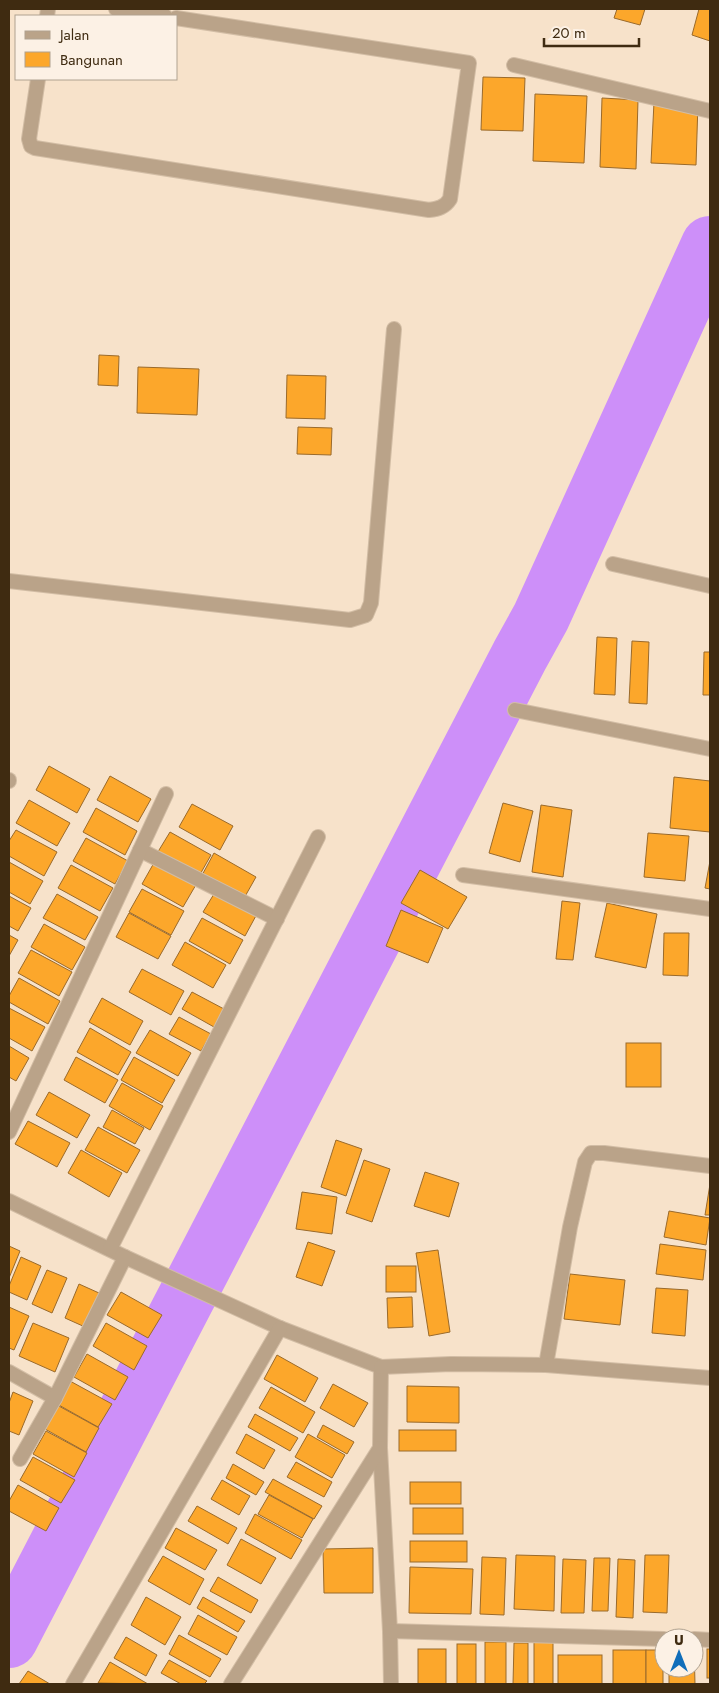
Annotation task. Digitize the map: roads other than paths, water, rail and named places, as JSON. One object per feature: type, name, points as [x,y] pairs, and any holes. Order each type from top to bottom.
[{"type":"street","points":[[116,9],[158,15]]},
{"type":"street","points":[[38,80],[29,139],[31,146],[35,148],[429,210],[439,208],[450,200],[469,63],[178,18]]},
{"type":"street","points":[[514,65],[710,111]]},
{"type":"street","points":[[9,581],[350,620],[366,615],[371,603],[394,329]]},
{"type":"street","points":[[613,564],[710,586]]},
{"type":"street","points":[[515,710],[710,749]]},
{"type":"street","points":[[9,1132],[166,794]]},
{"type":"street","points":[[110,1249],[318,837]]},
{"type":"street","points":[[140,850],[277,919]]},
{"type":"street","points":[[462,875],[710,909]]},
{"type":"street","points":[[546,1365],[570,1227],[585,1162],[591,1153],[710,1166]]},
{"type":"street","points":[[9,1201],[280,1328],[381,1367],[451,1364],[546,1365],[710,1378]]},
{"type":"street","points":[[20,1459],[55,1398],[125,1257]]},
{"type":"street","points":[[73,1684],[280,1328]]},
{"type":"street","points":[[381,1367],[380,1448],[391,1684]]},
{"type":"street","points":[[9,1372],[55,1398]]},
{"type":"street","points":[[231,1684],[380,1448]]},
{"type":"street","points":[[390,1631],[654,1639]]},
{"type":"waterway","points":[[9,1639],[541,617],[710,245]]}]
